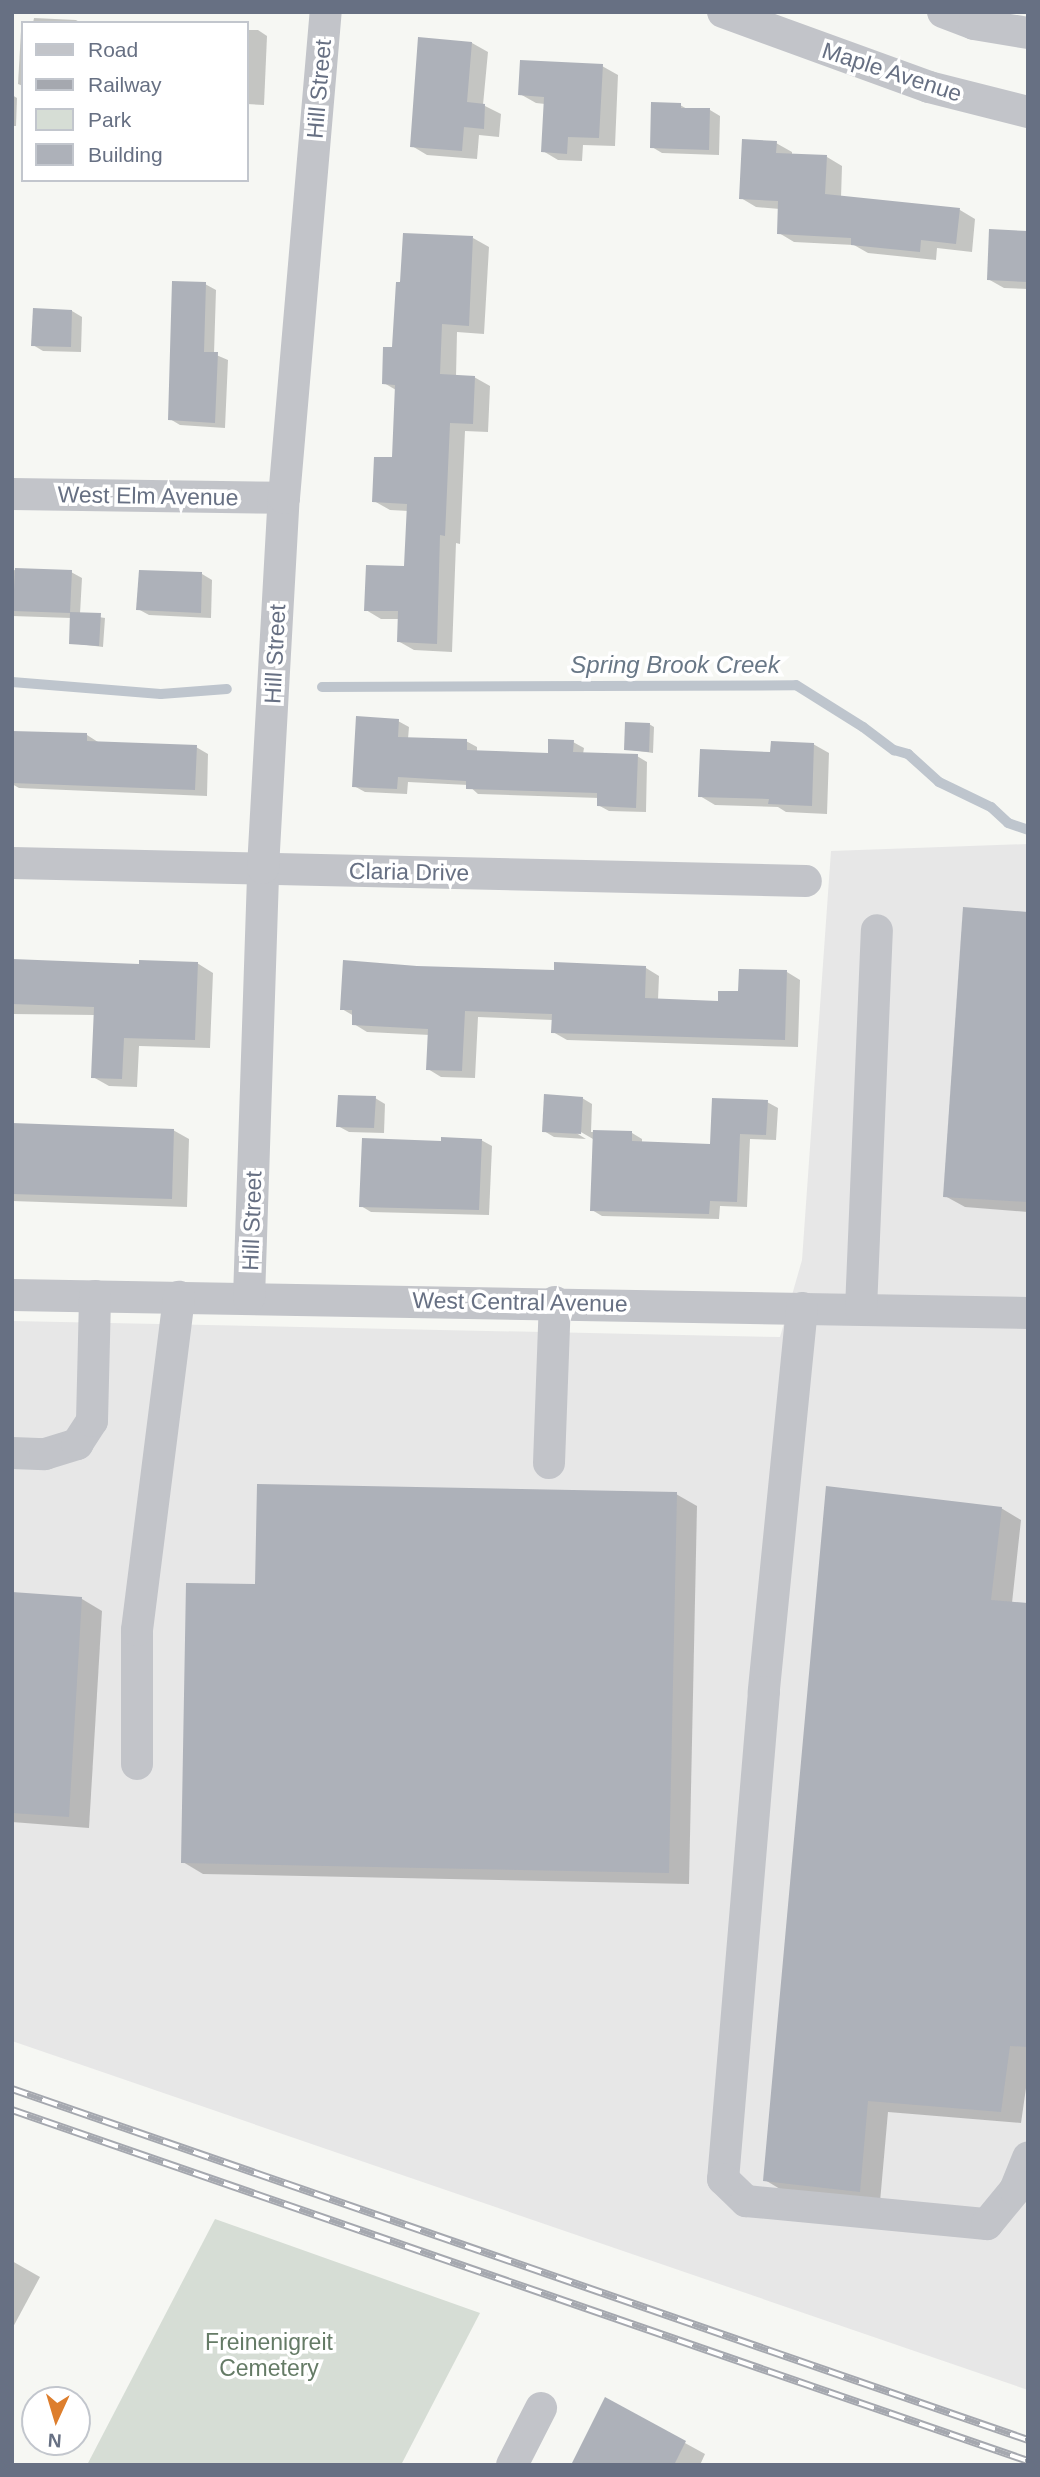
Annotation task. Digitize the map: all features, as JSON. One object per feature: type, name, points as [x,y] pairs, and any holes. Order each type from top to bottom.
[{"type":"street","name":"Hill Street","points":[[250,1298],[263,868],[284,498],[326,12]]},
{"type":"street","name":"Maple Avenue","points":[[723,12],[929,87],[1028,112]]},
{"type":"street","points":[[943,12],[974,24],[1028,33]]},
{"type":"street","name":"West Elm Avenue","points":[[12,494],[284,498]]},
{"type":"street","name":"Claria Drive","points":[[12,863],[806,881]]},
{"type":"street","points":[[861,1309],[877,930]]},
{"type":"street","name":"West Central Avenue","points":[[12,1295],[555,1302],[1028,1313]]},
{"type":"street","points":[[12,1453],[45,1454],[78,1444],[92,1421],[95,1296]]},
{"type":"street","points":[[137,1764],[137,1630],[179,1297]]},
{"type":"street","points":[[550,1463],[555,1302]]},
{"type":"street","points":[[802,1308],[764,1692],[723,2179],[746,2201],[987,2224],[1015,2190],[1028,2158]]},
{"type":"street","points":[[512,2465],[541,2409]]},
{"type":"shaded area","points":[[1028,844],[1028,2390],[12,2041],[12,1321],[780,1337],[802,1260],[831,851]]},
{"type":"green space","name":"Freinenigreit Cemetery","points":[[215,2219],[480,2313],[401,2465],[87,2465]]},
{"type":"building","points":[[418,37],[472,42],[467,102],[485,104],[484,129],[464,127],[462,151],[410,147]]},
{"type":"building","points":[[520,60],[603,64],[599,138],[568,137],[567,154],[541,152],[544,97],[518,95]]},
{"type":"building","points":[[651,102],[681,103],[681,108],[710,108],[709,150],[650,148]]},
{"type":"building","points":[[742,139],[777,141],[776,153],[827,155],[825,194],[960,208],[956,244],[921,240],[920,252],[851,245],[851,238],[777,234],[778,201],[739,199]]},
{"type":"building","points":[[989,229],[1028,231],[1028,282],[987,280]]},
{"type":"building","points":[[403,233],[473,236],[469,326],[442,324],[440,374],[475,376],[473,424],[450,423],[445,536],[440,535],[437,644],[397,642],[398,611],[364,611],[366,565],[404,566],[407,504],[372,502],[374,457],[392,457],[395,385],[382,384],[383,347],[392,347],[396,282],[400,282]]},
{"type":"building","points":[[172,281],[206,282],[204,352],[218,352],[215,423],[168,420]]},
{"type":"building","points":[[33,308],[72,310],[71,347],[31,346]]},
{"type":"building","points":[[15,568],[72,570],[70,613],[13,611]]},
{"type":"building","points":[[139,570],[202,572],[201,613],[136,610]]},
{"type":"building","points":[[70,612],[101,613],[99,646],[69,644]]},
{"type":"building","points":[[356,716],[399,719],[398,737],[467,739],[467,750],[548,753],[548,739],[574,740],[573,752],[638,754],[636,808],[597,806],[597,793],[466,789],[466,781],[398,777],[397,789],[352,787]]},
{"type":"building","points":[[625,722],[650,723],[649,752],[624,750]]},
{"type":"building","points":[[12,731],[87,733],[87,741],[197,745],[195,790],[12,783]]},
{"type":"building","points":[[771,741],[814,743],[812,806],[768,804],[769,799],[698,797],[700,749],[770,752]]},
{"type":"building","points":[[963,907],[1028,912],[1028,1202],[943,1197]]},
{"type":"building","points":[[12,959],[139,964],[139,960],[198,962],[195,1040],[124,1038],[122,1079],[91,1078],[94,1007],[12,1004]]},
{"type":"building","points":[[343,960],[417,966],[554,970],[554,962],[646,966],[645,998],[718,1001],[718,991],[738,991],[739,969],[787,970],[785,1040],[551,1033],[552,1014],[465,1011],[462,1071],[426,1070],[428,1029],[352,1025],[352,1010],[340,1010]]},
{"type":"building","points":[[544,1094],[583,1097],[581,1134],[542,1132]]},
{"type":"building","points":[[338,1095],[376,1096],[374,1128],[336,1127]]},
{"type":"building","points":[[712,1098],[768,1100],[766,1135],[740,1134],[737,1202],[710,1201],[709,1214],[590,1211],[593,1130],[632,1131],[632,1141],[710,1144]]},
{"type":"building","points":[[12,1123],[174,1129],[172,1199],[12,1194]]},
{"type":"building","points":[[441,1137],[482,1139],[479,1210],[359,1207],[362,1138],[441,1141]]},
{"type":"building","points":[[257,1484],[677,1492],[669,1873],[181,1863],[186,1583],[255,1584]]},
{"type":"building","points":[[826,1486],[1002,1507],[991,1600],[1028,1603],[1028,2047],[1010,2046],[1001,2112],[868,2101],[860,2192],[763,2181]]},
{"type":"building","points":[[12,1592],[82,1597],[69,1817],[12,1813]]},
{"type":"building","points":[[605,2397],[686,2441],[674,2465],[571,2465]]},
{"type":"waterway","name":"Spring Brook Creek","points":[[12,682],[161,694],[227,689]]},
{"type":"waterway","name":"Spring Brook Creek","points":[[322,687],[796,685],[894,750],[908,754],[939,782],[991,807],[1008,823],[1028,830]]},
{"type":"railway","points":[[12,2089],[1028,2440]]},
{"type":"railway","points":[[12,2110],[1028,2461]]}]
